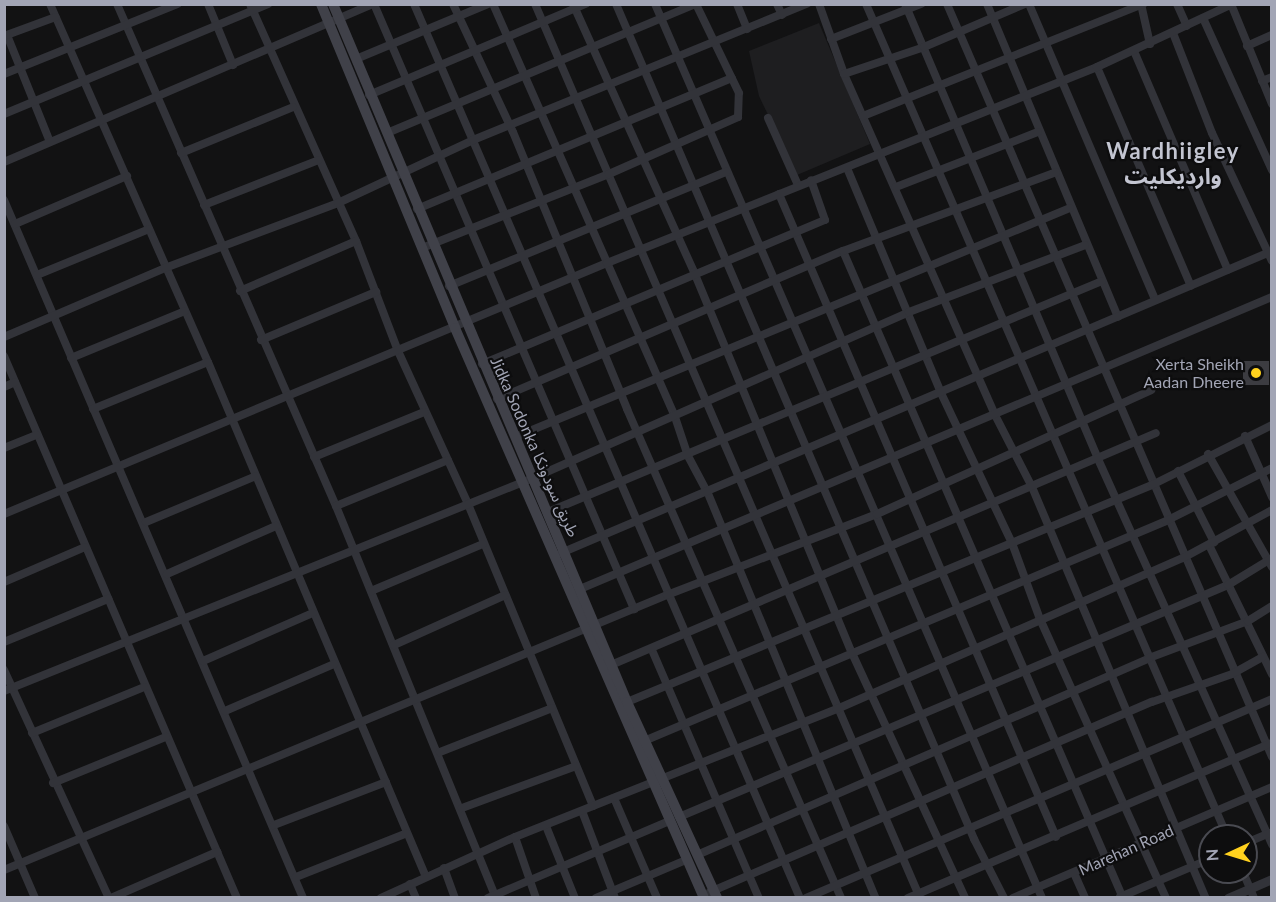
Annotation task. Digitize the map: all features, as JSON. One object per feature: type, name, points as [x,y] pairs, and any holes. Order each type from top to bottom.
[{"type":"main road","name":"Jidka Sodonka طريق سودونكا","points":[[321,4],[356,60],[371,93],[387,133],[397,173],[460,326],[561,553],[657,783],[674,819],[697,855],[707,896]]},
{"type":"main road","name":"Jidka Sodonka طريق سودونكا","points":[[333,4],[334,22],[361,101],[417,209],[427,246],[449,286],[460,326],[482,364],[515,438],[529,480],[548,512],[561,553],[580,589],[592,628],[644,741],[657,783]]},
{"type":"main road","name":"Jidka Sodonka طريق سودونكا","points":[[674,819],[686,860],[707,896]]},
{"type":"street","points":[[50,4],[208,362],[230,420],[256,476],[426,877]]},
{"type":"street","points":[[117,4],[261,340],[289,396],[440,752],[493,897],[597,854],[629,835],[674,819],[854,744],[1165,609],[1228,585],[1270,562],[1246,524],[1208,454]]},
{"type":"street","points":[[4,74],[177,4]]},
{"type":"street","points":[[208,4],[233,65]]},
{"type":"street","points":[[4,114],[217,28],[251,8],[268,4]]},
{"type":"street","points":[[4,162],[101,118],[269,50],[374,4],[634,609]]},
{"type":"street","points":[[414,4],[716,710],[736,748],[783,863],[800,897]]},
{"type":"street","points":[[453,4],[509,126],[538,201],[636,430],[841,897]]},
{"type":"street","points":[[356,60],[391,43],[488,4]]},
{"type":"street","points":[[493,4],[506,36],[528,77],[558,151],[674,414],[688,456],[707,491],[876,897]]},
{"type":"street","points":[[535,4],[594,136],[673,326],[708,399],[739,478],[806,628],[837,709],[919,895]]},
{"type":"street","points":[[361,101],[371,93],[474,48],[573,7],[586,4]]},
{"type":"street","points":[[616,4],[970,830],[1004,897]]},
{"type":"street","points":[[655,4],[676,58],[859,472],[938,664],[1042,897]]},
{"type":"street","points":[[387,133],[629,35],[696,4],[740,99],[738,117],[609,174],[574,186],[505,216],[470,227],[427,246]]},
{"type":"street","points":[[737,4],[747,29]]},
{"type":"street","points":[[777,4],[782,15]]},
{"type":"street","points":[[4,337],[165,268],[223,250],[338,203],[397,173],[473,140],[807,4]]},
{"type":"street","points":[[819,4],[862,116],[896,187],[995,415],[1050,527],[1206,897]]},
{"type":"street","points":[[866,4],[953,213],[987,285],[1132,625],[1149,658],[1222,824]]},
{"type":"street","points":[[831,39],[906,7],[921,4]]},
{"type":"street","points":[[947,4],[973,71],[1232,674],[1269,744],[1272,757]]},
{"type":"street","points":[[987,4],[1085,245],[1118,317]]},
{"type":"street","points":[[844,74],[924,47],[992,16],[1027,4],[1041,42],[1062,80],[1155,300]]},
{"type":"street","points":[[1177,4],[1187,26]]},
{"type":"street","points":[[862,116],[1008,55],[1142,5],[1150,44]]},
{"type":"street","points":[[4,514],[117,464],[505,309],[538,292],[708,221],[880,155],[1097,67],[1231,5],[1272,104]]},
{"type":"street","points":[[573,7],[694,272],[771,463],[823,576],[852,653],[938,844],[965,897]]},
{"type":"street","points":[[906,7],[958,122],[1098,459],[1134,534],[1232,758],[1269,833],[1272,845]]},
{"type":"street","points":[[251,8],[293,108],[356,241],[398,351],[468,504],[528,654],[593,806]]},
{"type":"street","points":[[50,142],[35,101],[6,36],[56,17]]},
{"type":"street","points":[[1203,18],[1272,170]]},
{"type":"street","points":[[1173,33],[1272,261]]},
{"type":"street","points":[[1247,46],[1272,35]]},
{"type":"street","points":[[1134,51],[1228,270]]},
{"type":"street","points":[[1097,67],[1191,286]]},
{"type":"street","points":[[1262,81],[1272,76]]},
{"type":"street","points":[[417,209],[732,78]]},
{"type":"street","points":[[181,153],[293,108]]},
{"type":"street","points":[[768,118],[798,185]]},
{"type":"street","points":[[896,187],[938,173],[1038,132]]},
{"type":"street","points":[[204,205],[319,160]]},
{"type":"street","points":[[847,168],[941,393],[1012,543],[1040,619],[1089,732],[1166,897]]},
{"type":"street","points":[[449,286],[726,172]]},
{"type":"street","points":[[497,399],[673,326],[709,308],[843,251],[953,213],[1056,172]]},
{"type":"street","points":[[15,224],[127,176]]},
{"type":"street","points":[[482,364],[826,217],[811,180]]},
{"type":"street","points":[[779,194],[793,233],[857,384],[892,459],[939,573],[974,647],[1056,837]]},
{"type":"street","points":[[4,200],[117,464],[146,522],[303,897]]},
{"type":"street","points":[[515,438],[929,264],[1071,208]]},
{"type":"street","points":[[37,275],[148,229]]},
{"type":"street","points":[[240,291],[356,241]]},
{"type":"street","points":[[8,689],[529,480],[636,430],[909,312],[943,298],[987,285],[1085,245]]},
{"type":"street","points":[[843,251],[974,559],[994,593],[1012,632],[1025,670],[1058,744],[1072,784],[1108,858],[1121,897],[1198,864]]},
{"type":"street","points":[[561,553],[771,463],[1019,362],[1085,330],[1269,252]]},
{"type":"street","points":[[548,512],[688,456],[756,424],[857,384],[1002,320],[1102,281]]},
{"type":"street","points":[[261,340],[376,292]]},
{"type":"street","points":[[580,589],[924,446],[1272,297]]},
{"type":"street","points":[[71,358],[185,311]]},
{"type":"street","points":[[4,357],[108,599],[124,642],[237,897]]},
{"type":"street","points":[[93,409],[208,362]]},
{"type":"street","points":[[4,387],[15,382]]},
{"type":"street","points":[[4,870],[362,725],[667,595],[877,514],[977,467],[1084,424],[1117,405],[1152,390]]},
{"type":"street","points":[[314,457],[424,412]]},
{"type":"street","points":[[627,702],[736,656],[872,603],[1152,484],[1208,454],[1272,425]]},
{"type":"street","points":[[611,665],[652,650],[789,590],[891,549],[1156,433]]},
{"type":"street","points":[[4,448],[36,435]]},
{"type":"street","points":[[1245,436],[1259,473],[1272,497]]},
{"type":"street","points":[[336,506],[448,460]]},
{"type":"street","points":[[644,741],[684,722],[888,639],[1064,561],[1166,521],[1272,468]]},
{"type":"street","points":[[1178,471],[1197,506],[1228,585],[1248,621],[1272,674]]},
{"type":"street","points":[[146,522],[256,476]]},
{"type":"street","points":[[381,897],[515,837],[657,783],[736,748],[837,709],[1116,584],[1183,558],[1272,510]]},
{"type":"street","points":[[166,574],[276,526]]},
{"type":"street","points":[[371,591],[483,544]]},
{"type":"street","points":[[4,582],[85,548]]},
{"type":"street","points":[[394,645],[505,595]]},
{"type":"street","points":[[4,642],[108,599]]},
{"type":"street","points":[[697,855],[1042,708],[1113,677],[1149,658],[1248,621],[1272,606]]},
{"type":"street","points":[[203,661],[313,613]]},
{"type":"street","points":[[652,650],[684,722],[714,801],[735,838],[759,897]]},
{"type":"street","points":[[707,896],[1129,713],[1232,674],[1263,657]]},
{"type":"street","points":[[225,711],[334,664]]},
{"type":"street","points":[[4,670],[8,689],[32,733],[53,783],[110,897],[217,852]]},
{"type":"street","points":[[32,733],[144,687]]},
{"type":"street","points":[[806,897],[938,844],[1272,699]]},
{"type":"street","points":[[440,752],[552,708]]},
{"type":"street","points":[[53,783],[166,737]]},
{"type":"street","points":[[908,897],[919,895],[955,877],[1125,808],[1232,758],[1269,744]]},
{"type":"street","points":[[462,808],[576,766]]},
{"type":"street","points":[[274,825],[386,782]]},
{"type":"street","name":"Marehan Road","points":[[1013,897],[1272,788]]},
{"type":"street","points":[[614,798],[657,897]]},
{"type":"street","points":[[582,811],[613,894]]},
{"type":"street","points":[[4,826],[34,897]]},
{"type":"street","points":[[546,826],[575,897]]},
{"type":"street","points":[[296,877],[407,833]]},
{"type":"street","points":[[515,837],[536,897]]},
{"type":"street","points":[[596,897],[613,894],[648,875],[686,860]]},
{"type":"street","points":[[444,868],[455,897]]},
{"type":"street","points":[[1074,873],[1085,897]]},
{"type":"street","points":[[1228,897],[1252,893],[1272,879]]},
{"type":"street","points":[[410,884],[416,897]]},
{"type":"shaded area","points":[[819,23],[870,144],[797,175],[759,96],[749,51]]},
{"type":"building","name":"Xerta Sheikh Aadan Dheere","points":[[1243,361],[1269,361],[1269,385],[1243,385]]},
{"type":"place","name":"Xerta Sheikh Aadan Dheere","points":[[1256,373]]},
{"type":"district","name":"Wardhiigley وارديكليت","points":[[1173,162]]}]
